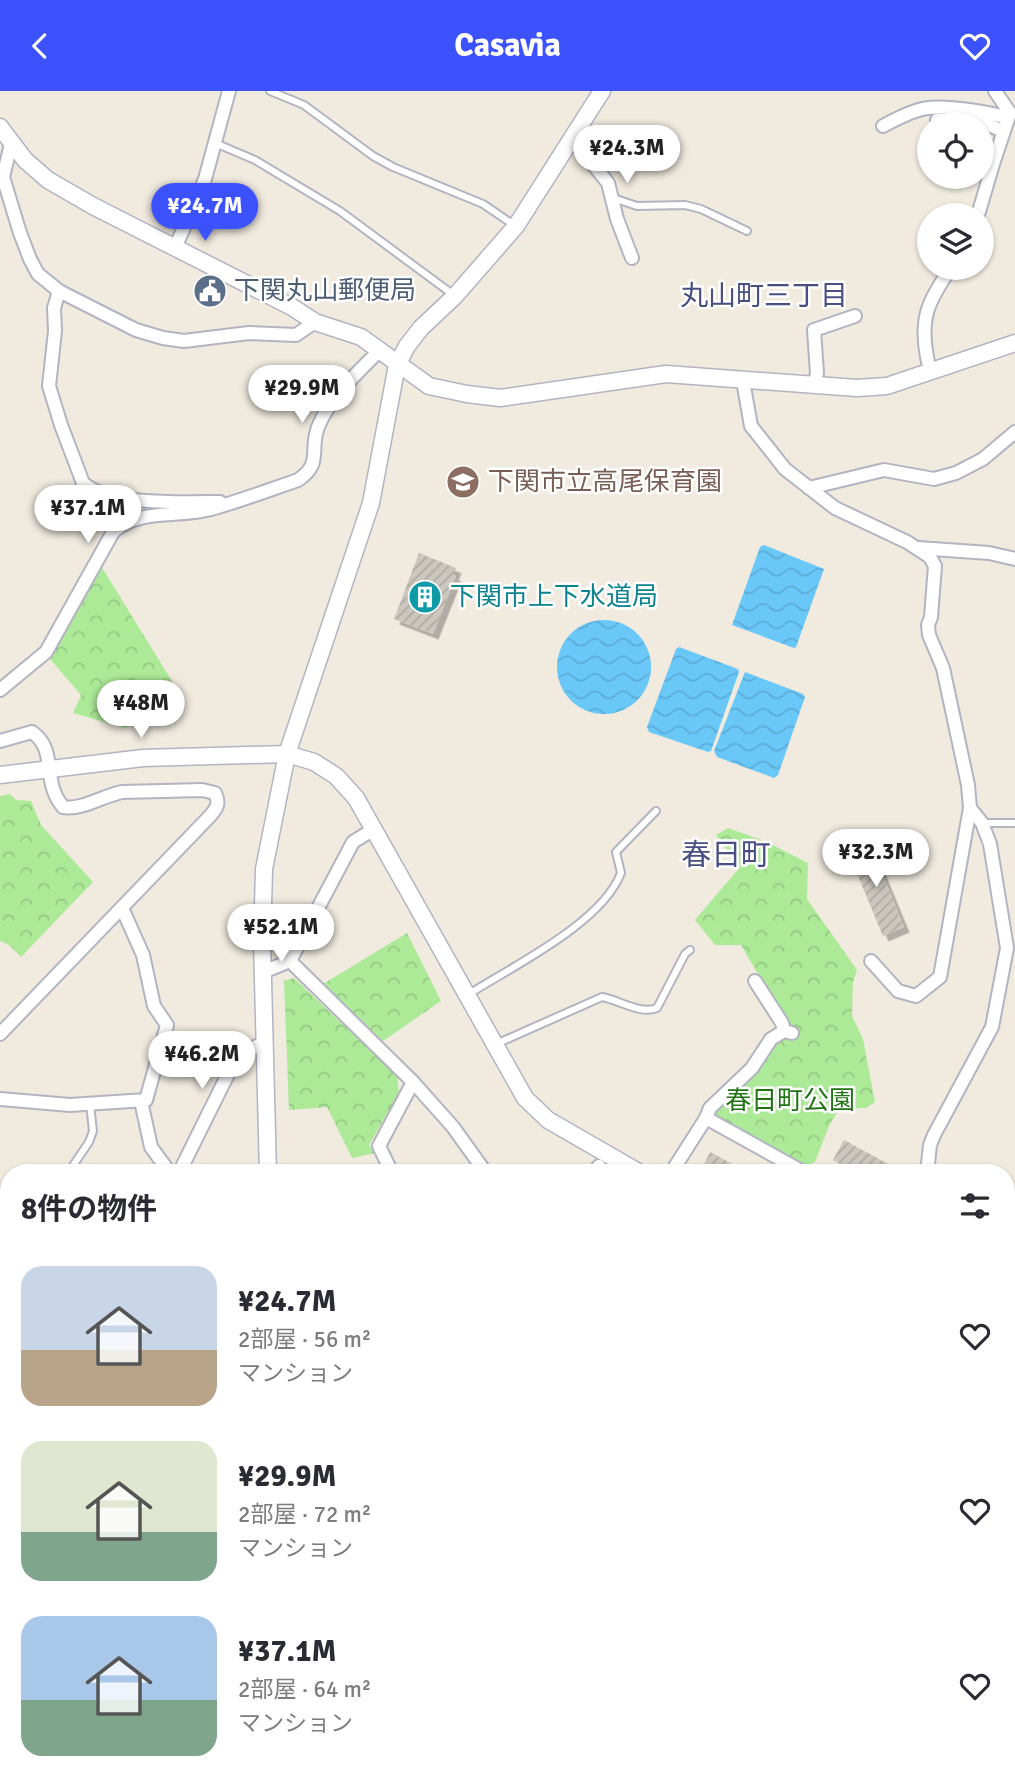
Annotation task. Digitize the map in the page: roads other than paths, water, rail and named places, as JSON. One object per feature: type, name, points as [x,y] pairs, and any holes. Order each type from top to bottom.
[{"type":"street","points":[[175,248],[205,179],[229,91]]},
{"type":"street","points":[[268,1164],[263,972],[264,869],[287,754],[371,503],[397,365],[421,328],[455,296],[516,226],[602,91]]},
{"type":"street","points":[[982,203],[1009,123],[995,91]]},
{"type":"street","points":[[883,126],[909,111],[942,105],[993,113],[1009,123]]},
{"type":"street","points":[[0,127],[25,160],[48,180],[292,307],[315,322],[361,338],[429,386],[500,398],[666,374],[814,386],[887,386],[1015,343]]},
{"type":"street","points":[[573,139],[608,183],[617,219],[632,258]]},
{"type":"street","points":[[11,144],[3,177],[20,233],[38,274],[59,291],[136,330],[184,341],[249,333],[296,334],[315,322]]},
{"type":"street","points":[[929,362],[925,344],[925,316],[944,280]]},
{"type":"street","points":[[59,291],[54,308],[55,331],[49,386],[83,483],[109,496],[173,502],[235,501]]},
{"type":"street","points":[[814,386],[817,373],[814,330],[855,316]]},
{"type":"street","points":[[0,690],[46,652],[114,532],[121,525],[135,518],[210,510],[298,480],[309,473],[315,461],[319,425],[331,405],[379,351]]},
{"type":"street","points":[[743,381],[751,426],[785,469],[835,508],[917,548],[930,557],[935,566],[929,635],[943,669],[968,785],[970,808],[940,977],[916,996],[898,992],[871,961]]},
{"type":"street","points":[[809,488],[884,470],[934,479],[956,473],[983,459],[1015,432]]},
{"type":"street","points":[[917,548],[989,553],[1015,559]]},
{"type":"street","points":[[0,741],[32,732],[47,747],[52,790],[63,807],[72,809],[109,794],[122,792],[202,790],[215,793],[218,807],[0,1034]]},
{"type":"street","points":[[0,775],[143,758],[287,754],[314,762],[336,776],[356,798],[525,1098],[535,1109],[581,1140],[624,1164]]},
{"type":"street","points":[[929,1164],[930,1145],[934,1135],[992,1027],[1007,948],[995,862],[982,823],[970,808]]},
{"type":"street","points":[[263,972],[290,961],[353,842],[374,829]]},
{"type":"street","points":[[0,1099],[70,1105],[146,1100],[167,1025],[153,1006],[143,955],[122,908]]},
{"type":"street","points":[[290,961],[413,1082],[453,1127],[480,1164]]},
{"type":"street","points":[[677,1164],[706,1118],[709,1108],[752,1068],[771,1039],[788,1032],[755,981]]},
{"type":"street","points":[[183,1164],[234,1062],[239,1055],[265,1042]]},
{"type":"street","points":[[388,1164],[380,1146],[413,1082]]},
{"type":"street","points":[[141,1101],[151,1147],[163,1164]]},
{"type":"street","points":[[706,1118],[789,1164]]},
{"type":"lane","points":[[270,91],[304,105],[373,156],[393,167],[483,204],[516,226]]},
{"type":"lane","points":[[215,143],[255,160],[340,211],[455,296]]},
{"type":"lane","points":[[613,198],[637,206],[685,205],[701,209],[747,231]]},
{"type":"lane","points":[[467,995],[569,933],[605,898],[621,873],[617,852],[656,811]]},
{"type":"lane","points":[[982,823],[1015,823]]},
{"type":"lane","points":[[495,1045],[602,997],[644,1010],[653,1010],[657,1008],[685,954],[690,950]]},
{"type":"lane","points":[[74,1164],[93,1131],[90,1104]]},
{"type":"water","points":[[764,545],[824,569],[794,648],[732,625],[760,547]]},
{"type":"water","points":[[604,620],[622,623],[637,634],[648,649],[651,667],[648,685],[637,700],[622,711],[604,714],[586,711],[571,700],[560,685],[557,667],[560,649],[571,634],[586,623]]},
{"type":"water","points":[[679,647],[738,669],[739,672],[711,751],[708,752],[649,732],[647,727]]},
{"type":"water","points":[[745,672],[805,697],[778,775],[774,778],[717,757],[714,751]]},
{"type":"place","name":"下関丸山郵便局","points":[[210,291]]},
{"type":"place","name":"下関市立高尾保育園","points":[[463,482]]},
{"type":"place","name":"下関市上下水道局","points":[[425,597]]},
{"type":"district","name":"丸山町三丁目","points":[[764,296]]},
{"type":"district","name":"春日町","points":[[726,855]]},
{"type":"park label","name":"春日町公園","points":[[790,1101]]}]
